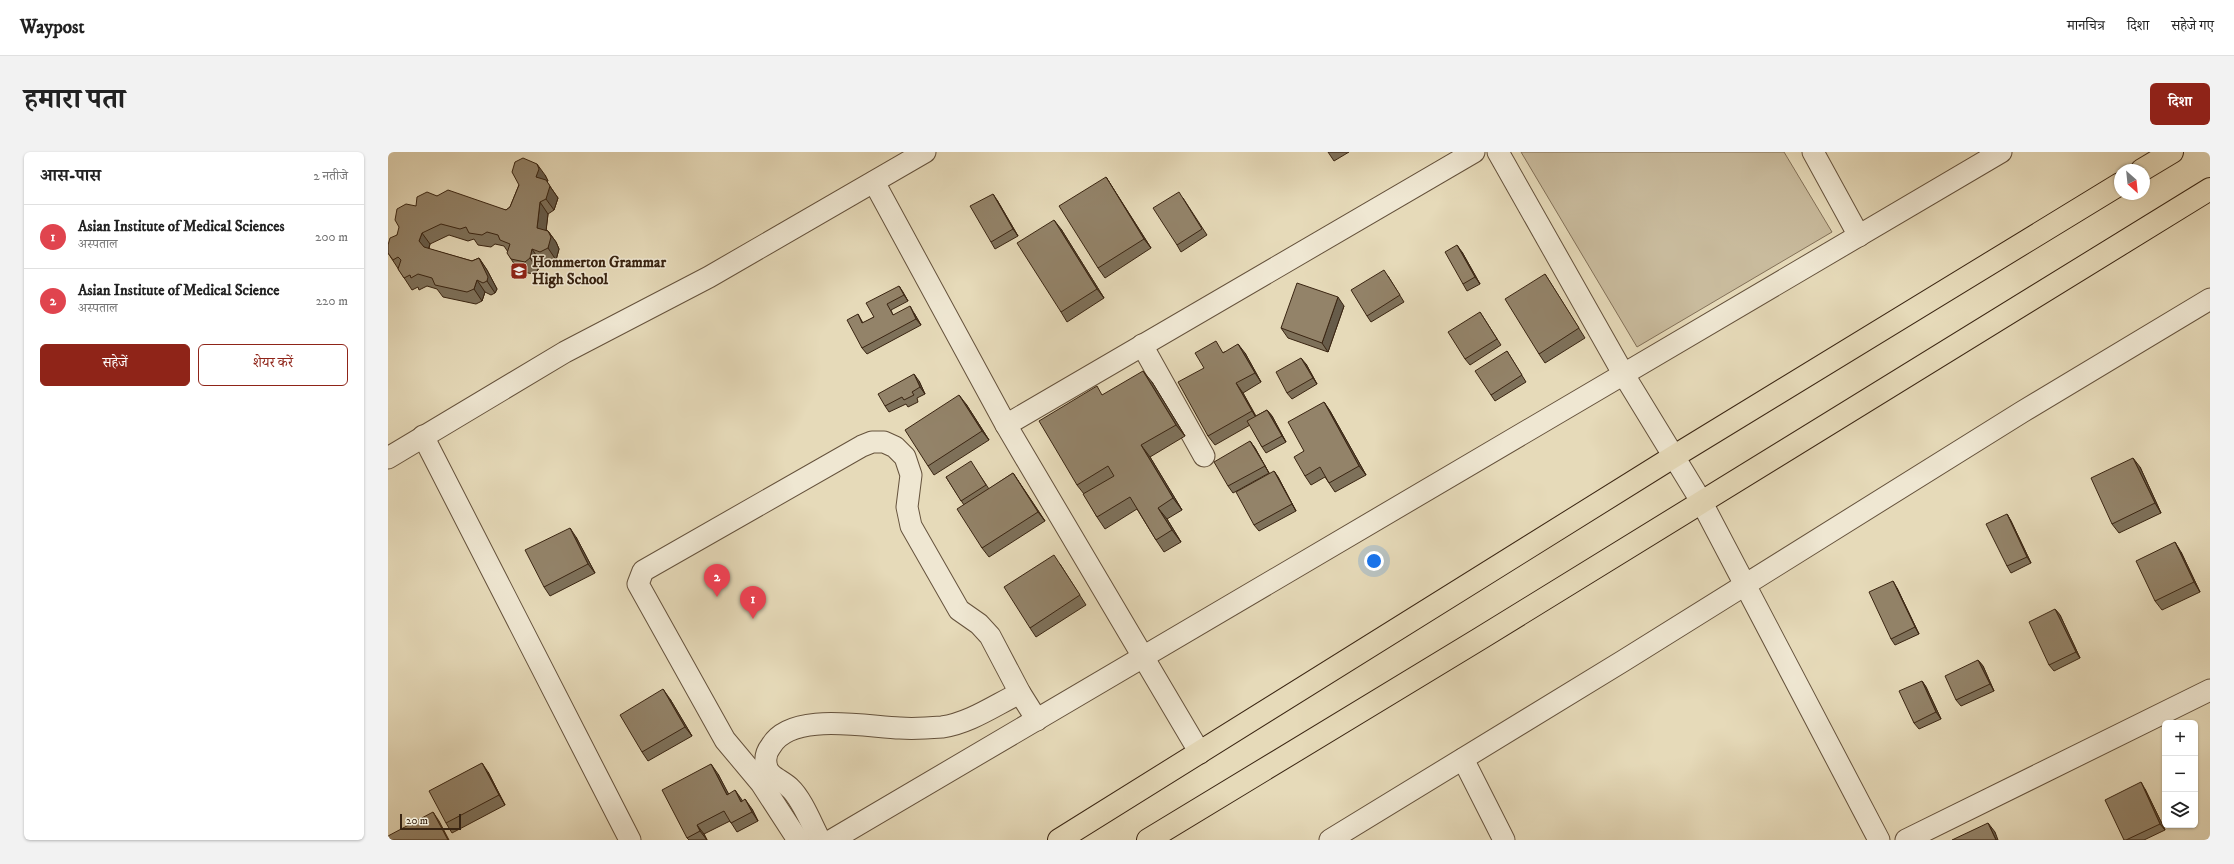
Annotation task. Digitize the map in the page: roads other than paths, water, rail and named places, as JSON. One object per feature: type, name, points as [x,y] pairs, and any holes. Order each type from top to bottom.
[{"type":"main road","points":[[2150,165],[2172,152]]},
{"type":"main road","points":[[1059,840],[1673,457],[2114,188]]},
{"type":"main road","points":[[1148,840],[1481,638],[1701,501],[2210,189]]},
{"type":"street","points":[[388,458],[565,352],[709,277],[926,152]]},
{"type":"street","points":[[1006,424],[1474,152]]},
{"type":"street","points":[[1498,152],[1624,375],[1701,501],[1879,840]]},
{"type":"street","points":[[1813,152],[1859,236]]},
{"type":"street","points":[[832,840],[2001,152]]},
{"type":"street","points":[[874,182],[1006,424],[1200,753]]},
{"type":"street","points":[[1330,840],[1746,585],[2022,412],[2210,299]]},
{"type":"street","points":[[1142,345],[1204,456]]},
{"type":"street","points":[[423,436],[630,840]]},
{"type":"street","points":[[798,840],[761,783],[725,740],[638,584],[643,571],[862,446],[872,442],[884,442],[895,447],[905,457],[911,475],[907,507],[911,526],[959,610],[979,624],[990,636],[1037,720]]},
{"type":"street","points":[[1906,840],[2210,690]]},
{"type":"street","points":[[820,840],[796,795],[790,788],[772,776],[765,762],[766,753],[773,742],[783,734],[801,727],[837,723],[902,729],[943,727],[969,718],[1020,692]]},
{"type":"street","points":[[1463,759],[1504,840]]},
{"type":"place","name":"Hommerton Grammar High School","points":[[519,271]]},
{"type":"place","name":"Asian Institute of Medical Science","points":[[717,597]]},
{"type":"place","name":"Asian Institute of Medical Sciences","points":[[753,619]]}]
